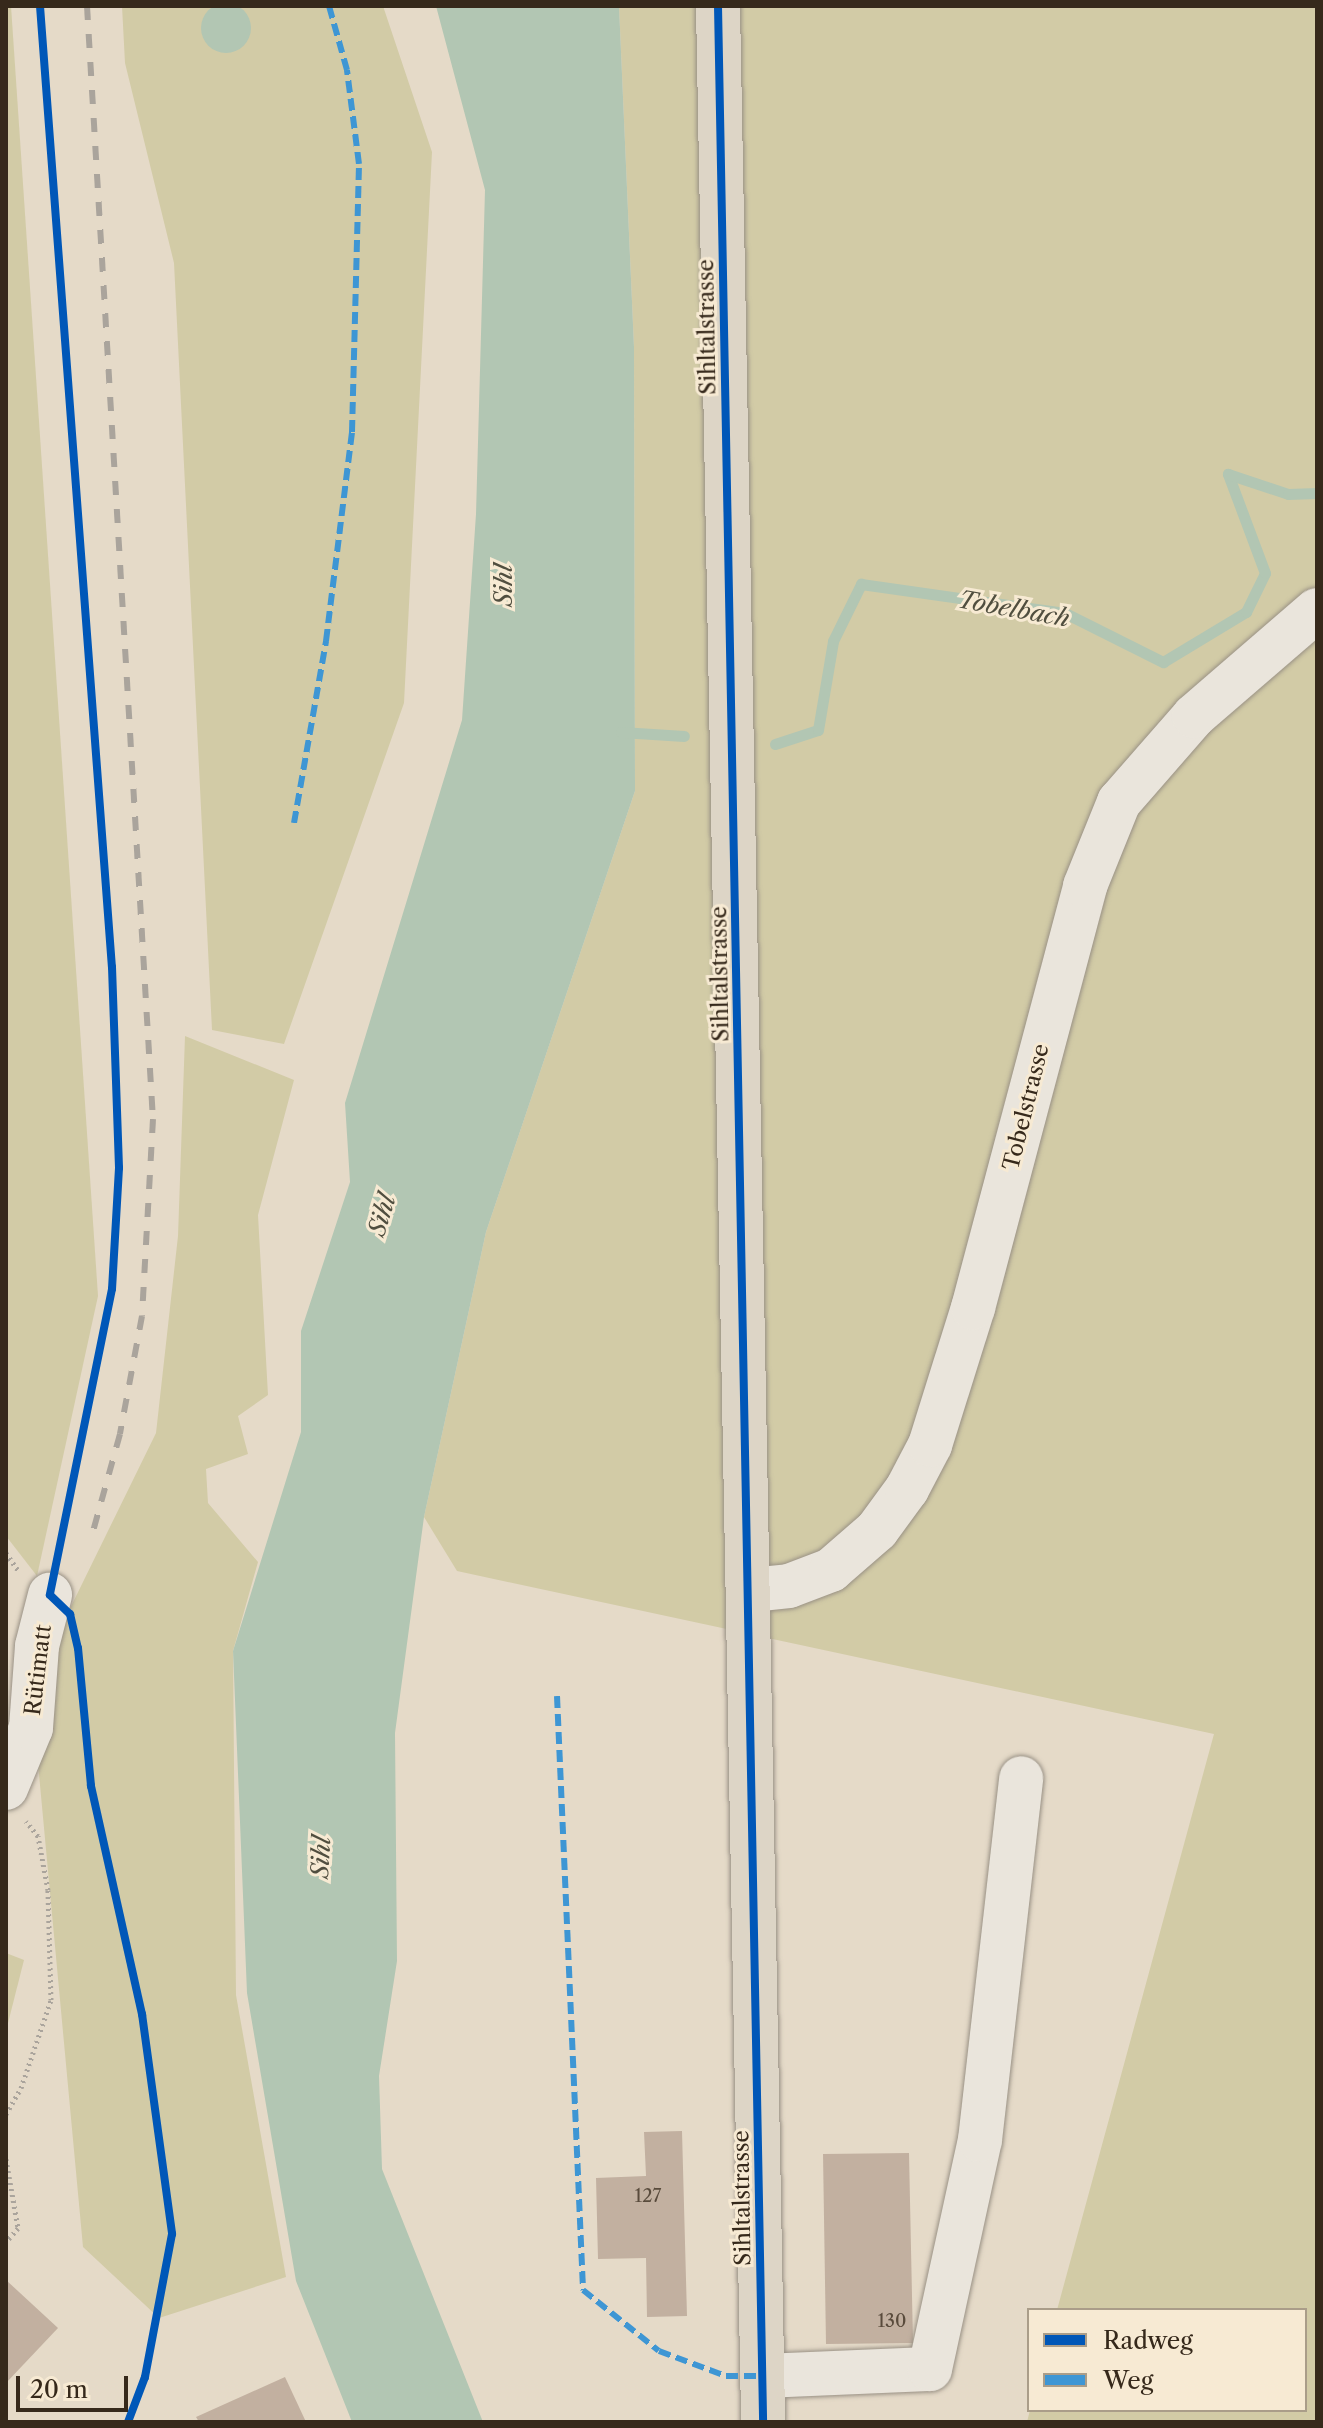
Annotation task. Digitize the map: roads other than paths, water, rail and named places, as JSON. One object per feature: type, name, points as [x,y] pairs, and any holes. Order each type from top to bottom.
[{"type":"main road","name":"Sihltalstrasse","points":[[718,6],[751,1590],[763,2422]]},
{"type":"street","name":"Tobelstrasse","points":[[751,1590],[789,1586],[831,1570],[877,1530],[907,1489],[930,1445],[969,1321],[1085,886],[1119,802],[1194,716],[1317,610]]},
{"type":"street","name":"Rütimatt","points":[[14,1802],[20,1764],[31,1728],[37,1646],[50,1595]]},
{"type":"street","points":[[762,2376],[930,2369],[980,2140],[1021,1778]]},
{"type":"water","points":[[226,3],[244,10],[251,28],[244,46],[226,53],[208,46],[201,28],[208,10]]},
{"type":"water","name":"Sihl","points":[[436,6],[619,6],[634,347],[635,791],[486,1232],[424,1517],[395,1733],[397,1961],[379,2076],[382,2169],[483,2422],[352,2422],[296,2281],[247,1993],[233,1651],[301,1432],[301,1331],[350,1182],[345,1103],[462,720],[476,514],[485,190]]},
{"type":"waterway","name":"Tobelbach","points":[[775,744],[818,730],[833,641],[861,584],[1065,613],[1163,662],[1246,612],[1265,573],[1228,474],[1288,494],[1317,493]]},
{"type":"waterway","name":"Tobelbach","points":[[621,732],[684,736]]},
{"type":"railway","points":[[87,6],[153,1119],[142,1316],[120,1434],[92,1535]]}]
